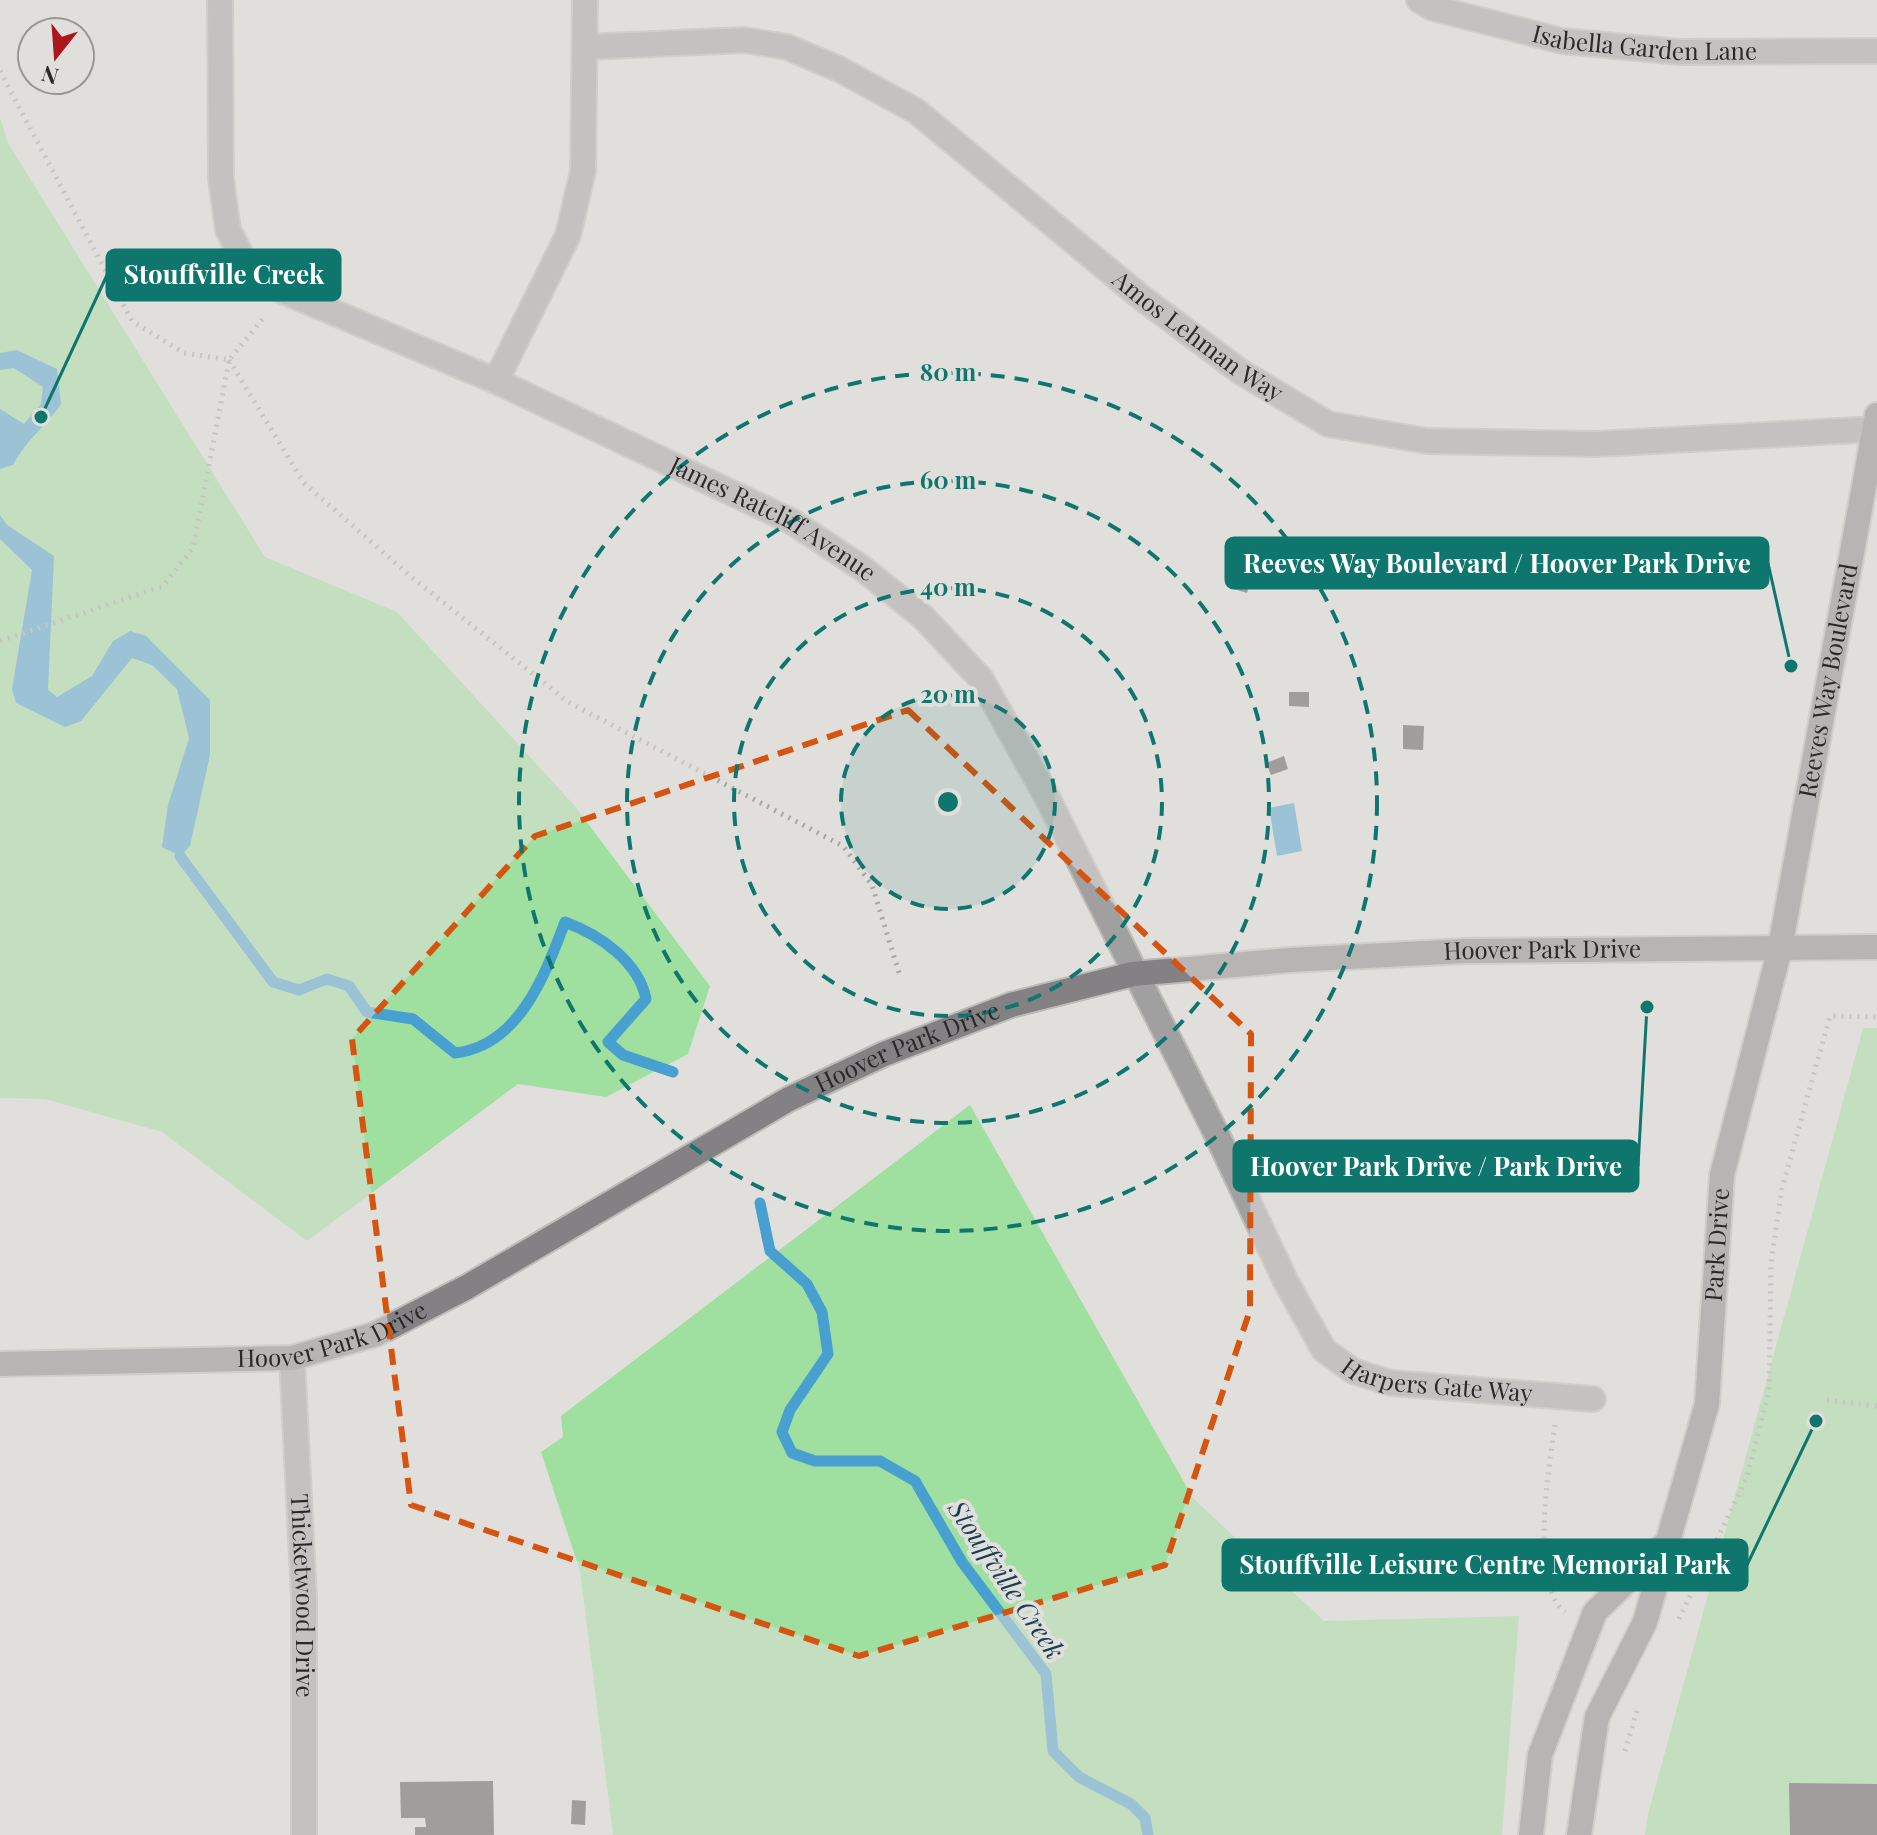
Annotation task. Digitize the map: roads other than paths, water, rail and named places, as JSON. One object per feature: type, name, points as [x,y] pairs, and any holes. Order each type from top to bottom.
[{"type":"street","name":"James Ratcliff Avenue","points":[[220,0],[221,179],[228,230],[248,268],[285,292],[496,381],[791,521],[862,568],[923,617],[981,679],[1048,799],[1133,974]]},
{"type":"street","points":[[496,381],[568,235],[583,171],[585,0]]},
{"type":"street","name":"Isabella Garden Lane","points":[[1419,0],[1433,8],[1562,41],[1680,52],[1877,51]]},
{"type":"street","name":"Amos Lehman Way","points":[[585,47],[745,40],[787,47],[839,69],[916,111],[1142,298],[1241,372],[1328,424],[1427,441],[1597,444],[1876,424]]},
{"type":"street","name":"Reeves Way Boulevard","points":[[1780,948],[1876,424]]},
{"type":"street","name":"Hoover Park Drive","points":[[0,1364],[292,1358],[376,1334],[467,1287],[789,1099],[884,1054],[1011,1005],[1133,974],[1290,960],[1464,951],[1877,947]]},
{"type":"street","name":"Park Drive","points":[[1579,1835],[1597,1717],[1645,1622],[1707,1404],[1722,1175],[1780,948]]},
{"type":"street","name":"Harpers Gate Way","points":[[1133,974],[1218,1137],[1286,1282],[1324,1350],[1353,1371],[1391,1383],[1593,1399]]},
{"type":"street","name":"Thicketwood Drive","points":[[292,1358],[304,1598],[304,1835]]},
{"type":"street","name":"Park Drive","points":[[1531,1835],[1540,1755],[1595,1612],[1666,1543]]},
{"type":"water","points":[[17,350],[57,369],[61,404],[13,465],[0,469],[0,409],[24,424],[41,404],[43,387],[14,368],[0,370],[0,353]]},
{"type":"water","points":[[0,515],[7,525],[54,556],[48,690],[57,697],[92,676],[113,641],[130,631],[146,636],[210,700],[210,755],[190,846],[180,856],[162,847],[168,805],[189,738],[177,689],[152,665],[132,658],[81,721],[65,727],[16,703],[12,689],[32,570],[0,539]]},
{"type":"water","points":[[1294,803],[1302,851],[1277,856],[1269,808]]},
{"type":"waterway","name":"Stouffville Creek","points":[[180,856],[273,982],[299,990],[327,979],[349,986],[367,1012],[413,1019],[455,1053],[477,1048],[513,1022],[538,985],[565,922],[604,942],[627,962],[642,986],[646,999],[608,1042],[623,1055],[673,1072]]},
{"type":"waterway","name":"Stouffville Creek","points":[[760,1203],[770,1251],[807,1284],[822,1312],[828,1354],[790,1410],[782,1432],[792,1453],[815,1461],[880,1461],[915,1481],[962,1562],[1046,1674],[1053,1751],[1079,1777],[1131,1804],[1145,1818],[1148,1835]]},
{"type":"place","name":"Stouffville Creek","points":[[41,417]]},
{"type":"place","name":"Reeves Way Boulevard / Hoover Park Drive","points":[[1791,666]]},
{"type":"place","name":"Hoover Park Drive / Park Drive","points":[[1647,1007]]},
{"type":"place","name":"Stouffville Leisure Centre Memorial Park","points":[[1816,1421]]}]
